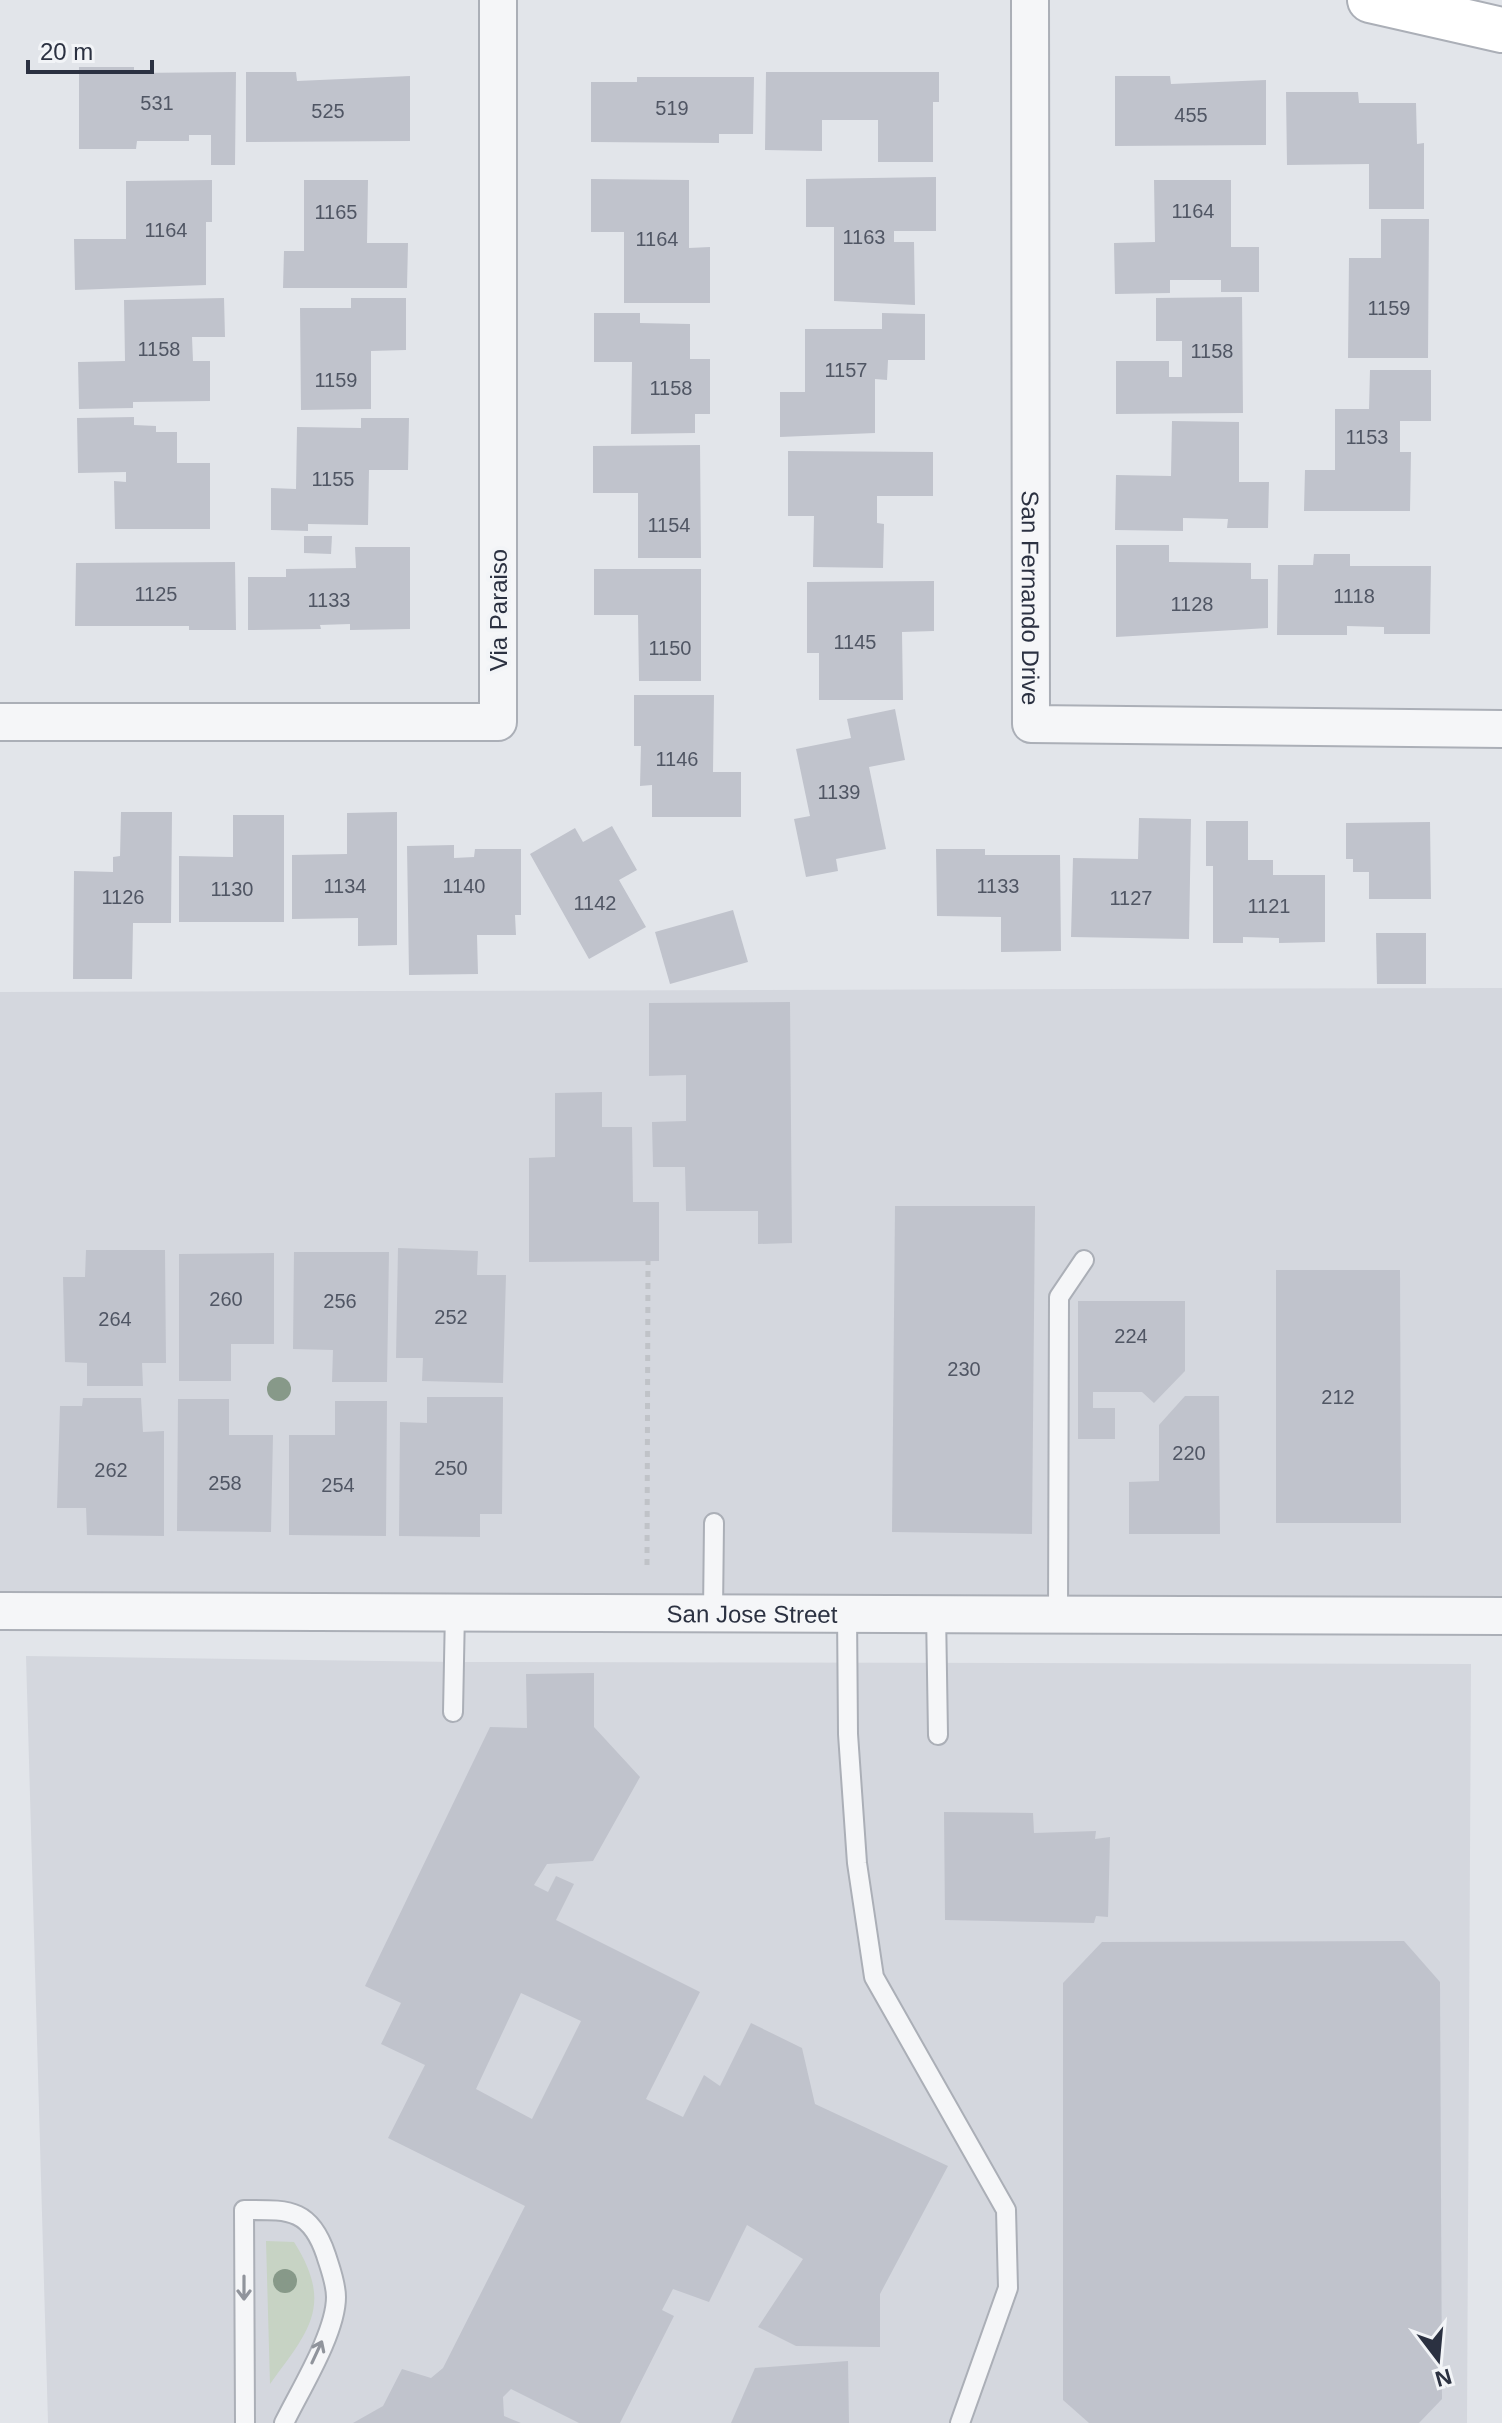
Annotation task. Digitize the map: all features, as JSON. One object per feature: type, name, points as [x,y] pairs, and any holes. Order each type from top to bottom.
[{"type":"street","name":"Via Paraiso","points":[[0,722],[498,722],[498,0]]},
{"type":"street","name":"San Fernando Drive","points":[[1030,0],[1031,724],[1502,729]]},
{"type":"street","points":[[1370,0],[1502,30]]},
{"type":"street","name":"San Jose Street","points":[[0,1611],[1502,1616]]},
{"type":"lane","points":[[1058,1613],[1059,1297],[1084,1260]]},
{"type":"lane","points":[[713,1612],[714,1523]]},
{"type":"lane","points":[[453,1712],[455,1611]]},
{"type":"lane","points":[[847,1612],[848,1734],[857,1863],[874,1977],[1006,2210],[1008,2288],[960,2423]]},
{"type":"lane","points":[[936,1612],[938,1735]]},
{"type":"lane","points":[[245,2423],[244,2210],[289,2210],[311,2224],[322,2242],[336,2297],[332,2321],[284,2423]]},
{"type":"path","points":[[647,1565],[648,1261]]},
{"type":"shaded area","points":[[1502,988],[1502,1616],[0,1611],[0,992]]},
{"type":"shaded area","points":[[26,1656],[455,1662],[1471,1664],[1467,2423],[48,2423]]},
{"type":"green space","points":[[266,2241],[294,2242],[313,2283],[314,2301],[312,2317],[305,2332],[270,2384]]},
{"type":"building","points":[[79,67],[134,67],[134,73],[236,72],[235,165],[211,165],[211,135],[189,135],[189,141],[137,141],[136,149],[79,149]]},
{"type":"building","points":[[246,72],[296,72],[297,81],[410,76],[410,141],[246,142]]},
{"type":"building","points":[[766,72],[939,72],[939,102],[933,102],[933,162],[878,162],[878,120],[822,120],[822,151],[765,150]]},
{"type":"building","points":[[1115,76],[1170,76],[1171,84],[1266,80],[1266,145],[1115,146]]},
{"type":"building","points":[[637,77],[754,77],[753,134],[719,134],[719,143],[591,142],[591,82],[637,82]]},
{"type":"building","points":[[1286,92],[1358,92],[1359,103],[1416,103],[1417,144],[1424,143],[1424,209],[1369,209],[1369,164],[1287,165]]},
{"type":"building","points":[[936,177],[936,231],[894,231],[894,242],[914,242],[915,305],[834,301],[834,227],[806,227],[806,179]]},
{"type":"building","points":[[591,179],[689,180],[689,248],[710,247],[710,303],[624,303],[624,232],[591,232]]},
{"type":"building","points":[[212,180],[212,222],[206,222],[206,285],[75,290],[74,239],[126,239],[126,181]]},
{"type":"building","points":[[304,180],[368,180],[367,243],[408,243],[407,288],[283,288],[284,251],[304,251]]},
{"type":"building","points":[[1154,180],[1231,180],[1231,247],[1259,247],[1259,292],[1221,292],[1221,280],[1170,280],[1170,293],[1115,294],[1114,243],[1155,242]]},
{"type":"building","points":[[1381,219],[1429,219],[1428,358],[1348,358],[1349,258],[1381,258]]},
{"type":"building","points":[[1242,297],[1243,413],[1116,414],[1116,361],[1169,361],[1169,377],[1182,377],[1182,341],[1156,341],[1156,298]]},
{"type":"building","points":[[224,298],[225,337],[192,337],[193,361],[210,361],[210,401],[133,402],[133,408],[79,409],[78,362],[125,361],[124,300]]},
{"type":"building","points":[[351,298],[406,298],[406,350],[371,351],[371,409],[301,410],[300,308],[351,308]]},
{"type":"building","points":[[594,313],[640,313],[640,323],[690,324],[690,359],[710,359],[710,414],[695,414],[695,433],[631,434],[632,362],[594,362]]},
{"type":"building","points":[[882,313],[925,314],[925,360],[888,360],[887,380],[875,379],[875,433],[780,437],[780,392],[805,392],[805,329],[882,329]]},
{"type":"building","points":[[1370,370],[1431,370],[1431,421],[1400,421],[1400,452],[1411,452],[1410,511],[1304,511],[1305,470],[1335,470],[1335,409],[1369,409]]},
{"type":"building","points":[[134,417],[134,425],[156,426],[156,432],[177,432],[177,463],[210,463],[210,529],[115,529],[114,481],[126,482],[126,472],[78,473],[77,418]]},
{"type":"building","points":[[361,418],[409,418],[408,470],[369,470],[368,525],[308,524],[308,531],[271,530],[271,488],[296,489],[297,427],[361,428]]},
{"type":"building","points":[[1172,421],[1239,422],[1239,482],[1269,482],[1268,528],[1227,528],[1228,519],[1183,518],[1183,531],[1115,530],[1116,475],[1171,476]]},
{"type":"building","points":[[700,445],[701,558],[638,558],[638,493],[593,493],[593,446]]},
{"type":"building","points":[[788,451],[933,452],[933,496],[877,496],[877,523],[884,524],[883,568],[813,567],[814,516],[788,516]]},
{"type":"building","points":[[304,536],[332,536],[331,554],[304,553]]},
{"type":"building","points":[[1116,545],[1169,545],[1169,562],[1251,563],[1251,579],[1268,579],[1268,628],[1116,637]]},
{"type":"building","points":[[355,547],[410,547],[410,629],[350,630],[350,624],[320,625],[321,629],[248,630],[248,577],[286,577],[286,569],[356,568]]},
{"type":"building","points":[[1314,554],[1350,554],[1350,566],[1431,566],[1430,634],[1384,634],[1384,627],[1347,626],[1347,635],[1277,635],[1278,565],[1313,565]]},
{"type":"building","points":[[235,562],[236,630],[189,630],[189,626],[75,626],[76,563]]},
{"type":"building","points":[[594,569],[701,569],[701,681],[639,681],[638,615],[594,615]]},
{"type":"building","points":[[934,581],[934,631],[902,632],[903,700],[819,700],[819,653],[807,653],[807,582]]},
{"type":"building","points":[[634,695],[714,695],[713,772],[741,772],[741,817],[652,817],[652,785],[640,786],[641,746],[634,746]]},
{"type":"building","points":[[895,709],[905,760],[869,767],[886,849],[836,859],[838,871],[806,877],[794,819],[810,816],[796,749],[851,738],[847,719]]},
{"type":"building","points":[[121,812],[172,812],[171,923],[133,923],[132,979],[73,979],[74,871],[113,872],[113,857],[120,856]]},
{"type":"building","points":[[397,812],[397,945],[358,946],[358,918],[292,919],[292,855],[347,854],[347,813]]},
{"type":"building","points":[[233,815],[284,815],[284,922],[179,922],[179,856],[233,857]]},
{"type":"building","points":[[1139,818],[1191,819],[1189,939],[1071,937],[1073,858],[1138,859]]},
{"type":"building","points":[[1206,821],[1248,821],[1248,860],[1273,860],[1273,875],[1325,875],[1325,942],[1279,943],[1279,938],[1243,937],[1243,943],[1213,943],[1213,866],[1206,866]]},
{"type":"building","points":[[1430,822],[1431,899],[1369,899],[1369,872],[1353,872],[1353,859],[1346,859],[1346,823]]},
{"type":"building","points":[[612,826],[637,870],[619,880],[646,927],[589,959],[530,854],[575,828],[583,842]]},
{"type":"building","points":[[454,845],[454,858],[474,857],[475,849],[521,849],[521,915],[515,915],[516,935],[477,935],[478,974],[409,975],[407,846]]},
{"type":"building","points":[[936,849],[985,849],[985,855],[1060,855],[1061,951],[1001,952],[1001,917],[937,916]]},
{"type":"building","points":[[733,910],[748,962],[670,984],[655,932]]},
{"type":"building","points":[[1376,933],[1426,933],[1426,984],[1377,984]]},
{"type":"building","points":[[790,1002],[792,1243],[758,1244],[758,1211],[686,1211],[685,1167],[653,1167],[652,1122],[686,1121],[686,1075],[649,1076],[649,1003]]},
{"type":"building","points":[[602,1092],[602,1127],[632,1127],[633,1202],[659,1202],[659,1261],[529,1262],[529,1158],[555,1157],[555,1093]]},
{"type":"building","points":[[895,1206],[1035,1206],[1032,1534],[892,1532]]},
{"type":"building","points":[[398,1248],[478,1251],[477,1275],[506,1275],[503,1383],[422,1381],[423,1358],[396,1358]]},
{"type":"building","points":[[86,1250],[165,1250],[166,1363],[142,1363],[143,1386],[87,1386],[87,1363],[65,1362],[63,1277],[85,1277]]},
{"type":"building","points":[[294,1252],[389,1252],[387,1382],[332,1382],[333,1350],[293,1349]]},
{"type":"building","points":[[274,1253],[274,1344],[231,1344],[231,1381],[179,1381],[179,1254]]},
{"type":"building","points":[[1276,1270],[1400,1270],[1401,1523],[1276,1523]]},
{"type":"building","points":[[1078,1301],[1185,1301],[1185,1371],[1154,1403],[1142,1392],[1093,1392],[1093,1408],[1115,1408],[1115,1439],[1078,1439]]},
{"type":"building","points":[[1185,1396],[1219,1396],[1220,1534],[1129,1534],[1129,1482],[1159,1481],[1159,1425]]},
{"type":"building","points":[[427,1397],[503,1397],[502,1514],[480,1514],[480,1537],[399,1536],[400,1422],[427,1423]]},
{"type":"building","points":[[83,1398],[141,1398],[143,1432],[164,1431],[164,1536],[87,1535],[86,1508],[57,1508],[60,1406],[82,1406]]},
{"type":"building","points":[[178,1399],[229,1399],[229,1435],[273,1435],[271,1532],[177,1531]]},
{"type":"building","points":[[335,1401],[387,1401],[386,1536],[289,1535],[289,1435],[335,1435]]},
{"type":"building","points":[[594,1673],[594,1727],[640,1777],[593,1861],[547,1864],[534,1885],[548,1892],[556,1876],[574,1884],[556,1920],[700,1992],[646,2099],[683,2117],[704,2075],[720,2086],[751,2023],[802,2048],[815,2104],[948,2166],[880,2294],[880,2347],[796,2346],[758,2327],[803,2259],[747,2225],[709,2302],[673,2289],[662,2310],[674,2316],[620,2423],[579,2423],[511,2389],[503,2397],[504,2416],[521,2423],[353,2423],[383,2406],[402,2369],[431,2378],[443,2368],[525,2206],[388,2138],[425,2065],[381,2044],[401,2003],[365,1986],[490,1727],[527,1728],[526,1674]],"holes":[[[521,1993],[581,2021],[532,2119],[476,2089]]]},
{"type":"building","points":[[944,1812],[1033,1813],[1034,1833],[1096,1831],[1095,1839],[1110,1837],[1108,1917],[1096,1916],[1094,1923],[945,1920]]},
{"type":"building","points":[[1404,1941],[1440,1982],[1442,2399],[1419,2423],[1089,2423],[1063,2400],[1063,1983],[1102,1942]]},
{"type":"building","points":[[848,2361],[849,2423],[731,2423],[755,2368]]}]
